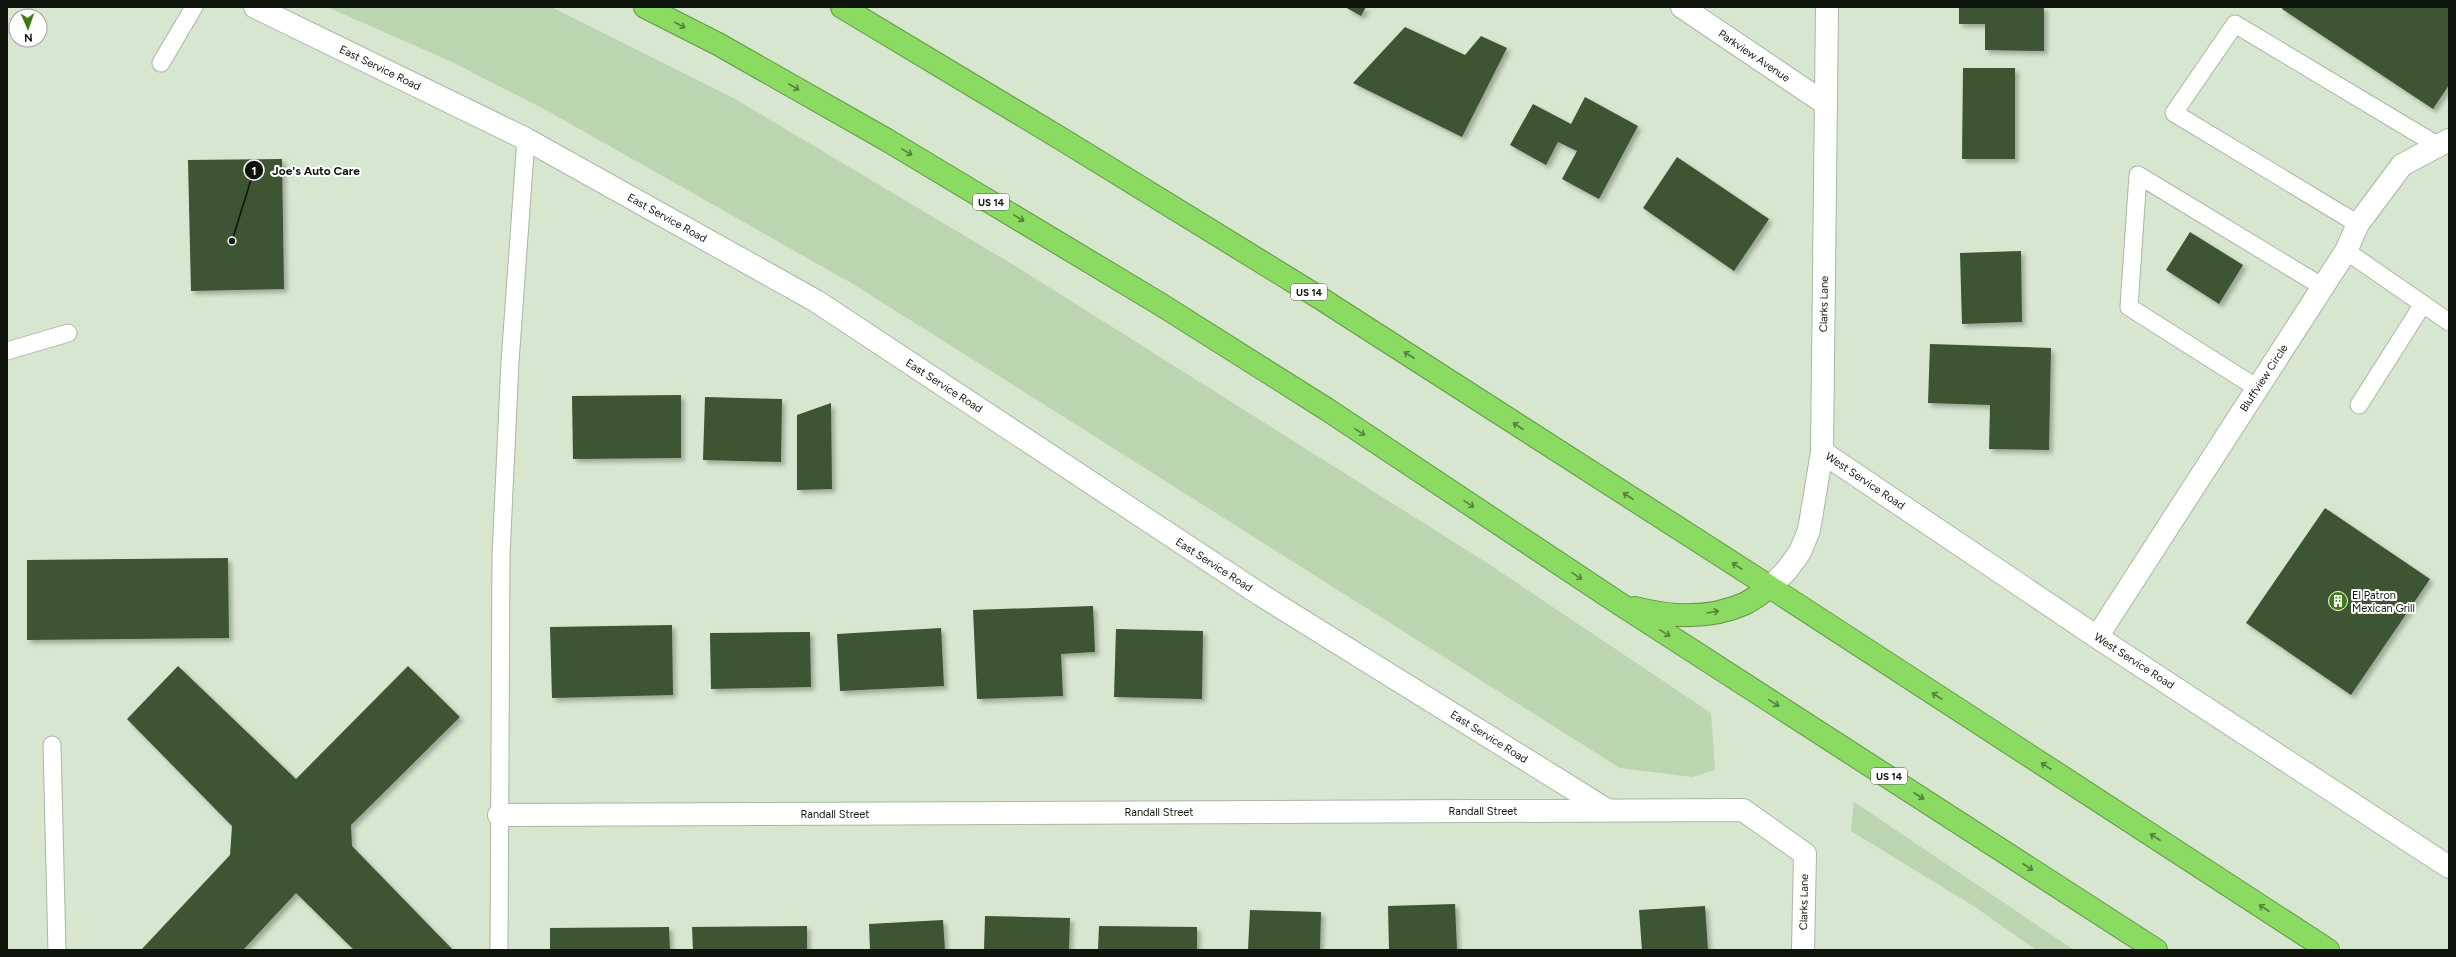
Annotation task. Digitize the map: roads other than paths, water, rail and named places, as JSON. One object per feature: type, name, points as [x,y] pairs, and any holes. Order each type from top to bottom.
[{"type":"highway","name":"US 14","points":[[645,7],[718,44],[887,140],[1160,304],[1328,410],[1620,604],[2156,950]]},
{"type":"highway","name":"US 14","points":[[842,7],[1060,138],[1320,298],[1770,587],[2328,950]]},
{"type":"highway","points":[[1620,604],[1656,614],[1690,615],[1716,612],[1745,604],[1770,587]]},
{"type":"street","name":"East Service Road","points":[[255,7],[526,139],[816,301],[1261,595],[1608,810]]},
{"type":"street","name":"Parkview Avenue","points":[[1682,7],[1826,104]]},
{"type":"street","name":"Clarks Lane","points":[[1770,587],[1787,570],[1800,552],[1809,530],[1822,452],[1827,7]]},
{"type":"street","name":"Bluffview Circle","points":[[2097,637],[2346,251],[2358,224],[2402,165],[2443,142]]},
{"type":"street","name":"West Service Road","points":[[1822,452],[2097,637],[2449,867]]},
{"type":"street","name":"Randall Street","points":[[498,816],[1743,810],[1805,854]]},
{"type":"street","name":"Clarks Lane","points":[[1803,950],[1805,854]]},
{"type":"lane","points":[[161,63],[194,7]]},
{"type":"lane","points":[[2358,224],[2174,113],[2235,24],[2443,142]]},
{"type":"lane","points":[[499,950],[498,816],[502,548],[510,362],[526,139]]},
{"type":"lane","points":[[2258,388],[2129,307],[2138,174],[2323,287]]},
{"type":"lane","points":[[2346,251],[2449,322]]},
{"type":"lane","points":[[2359,405],[2423,304]]},
{"type":"lane","points":[[7,351],[68,333]]},
{"type":"lane","points":[[52,745],[57,950]]},
{"type":"place","name":"Joe's Auto Care","points":[[232,241]]},
{"type":"place","name":"El Patron Mexican Grill","points":[[2338,601]]}]
